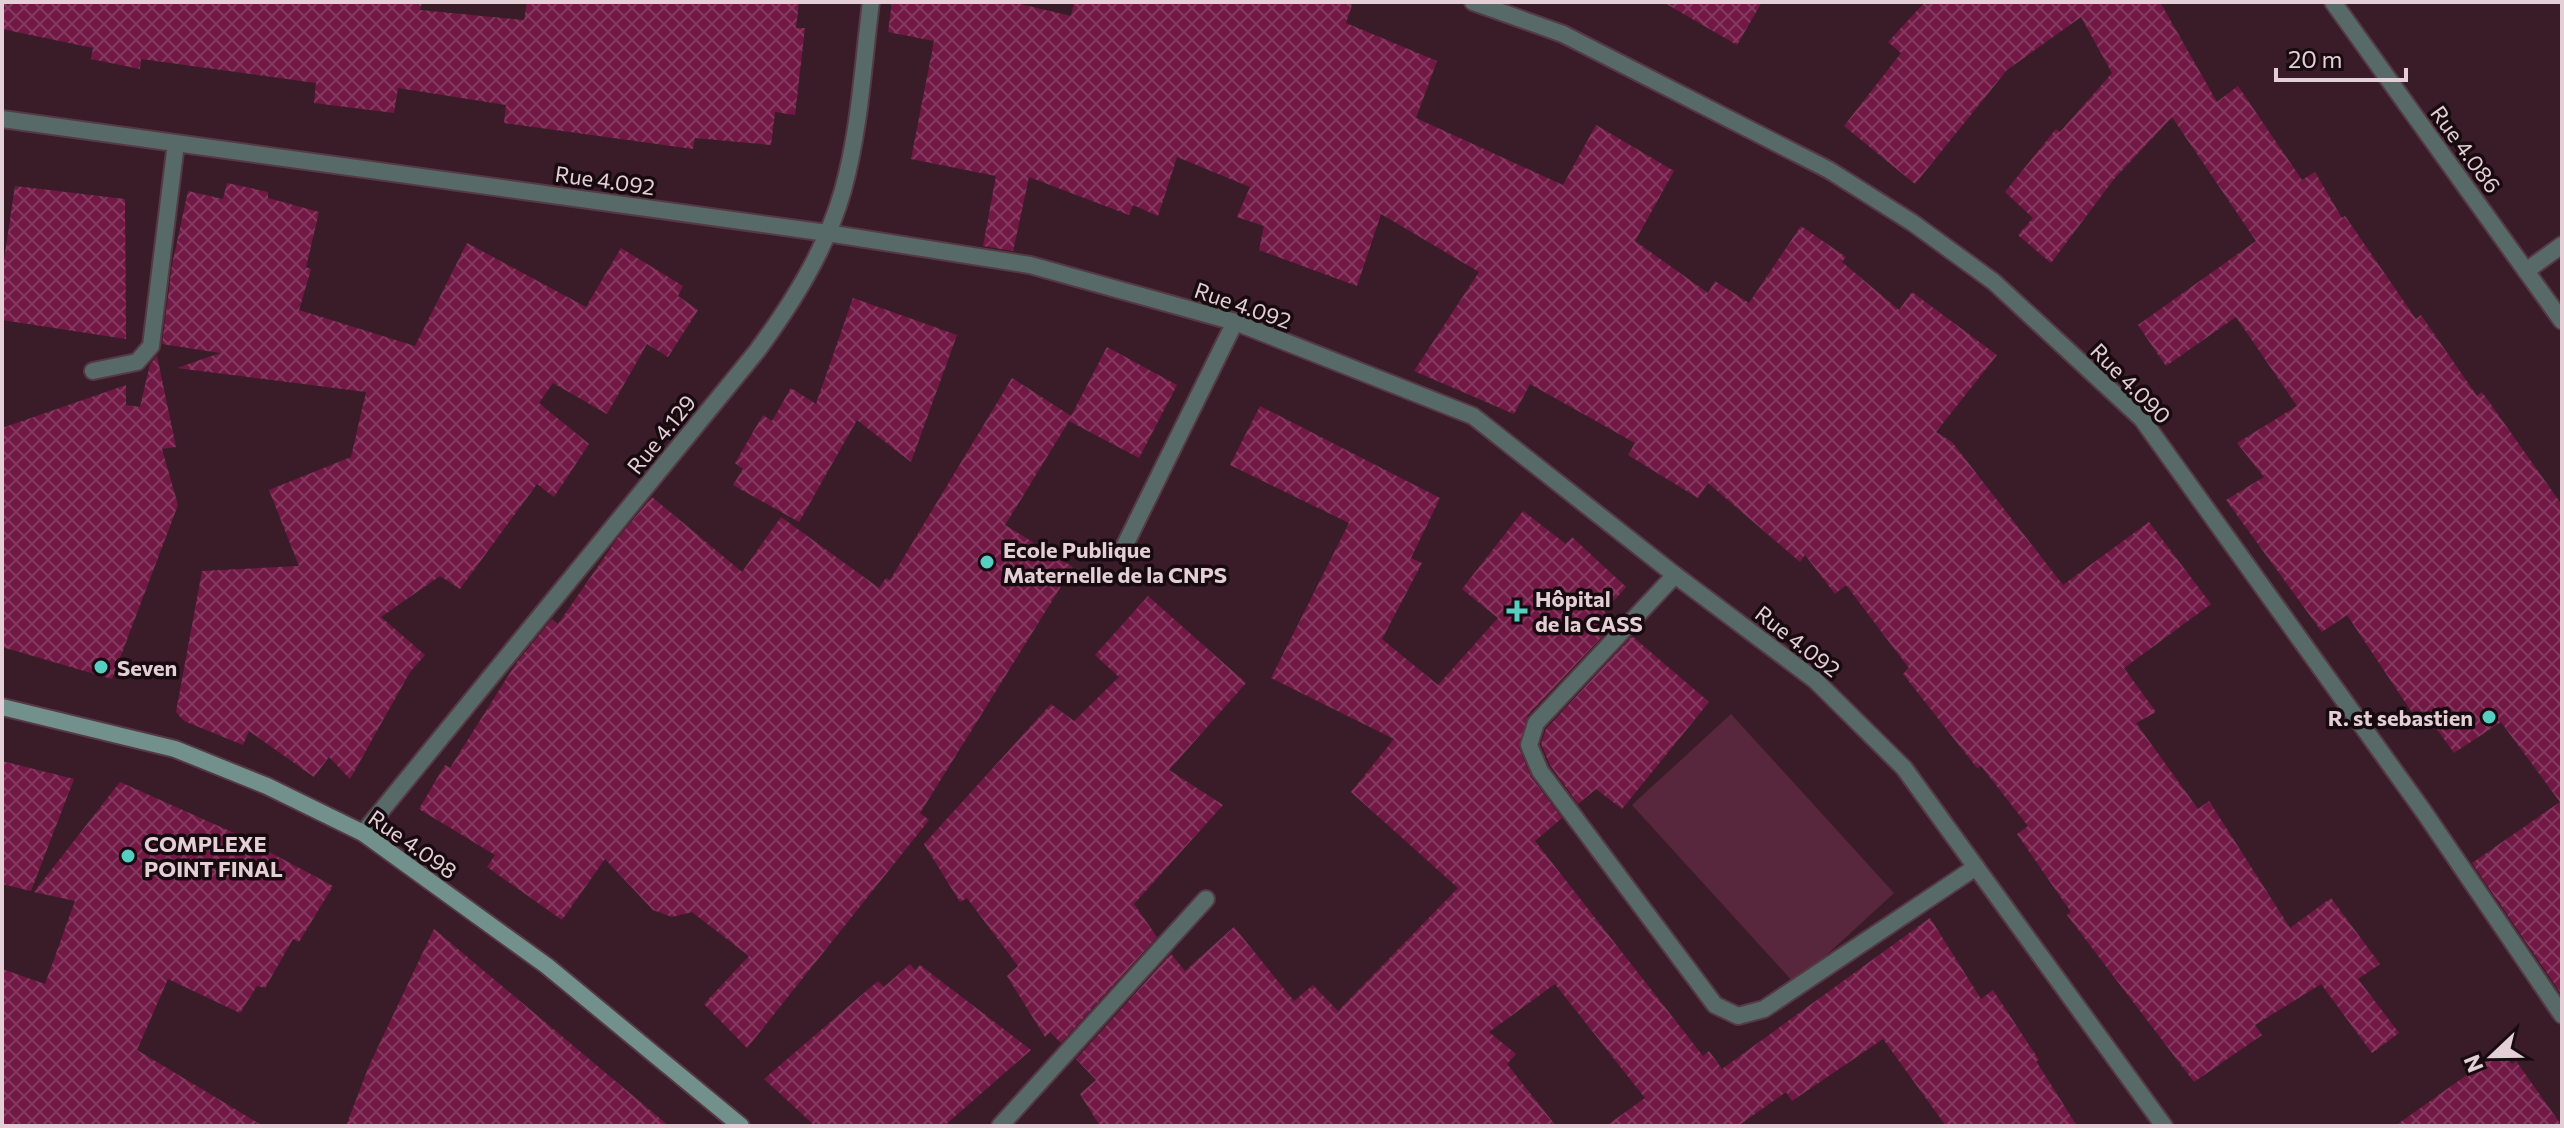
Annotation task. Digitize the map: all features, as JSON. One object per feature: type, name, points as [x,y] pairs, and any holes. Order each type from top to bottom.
[{"type":"main road","name":"Rue 4.098","points":[[2,707],[175,749],[267,786],[363,833],[547,966],[741,1126]]},
{"type":"street","name":"Rue 4.129","points":[[363,833],[757,351],[797,296],[843,191],[871,2]]},
{"type":"street","name":"Rue 4.090","points":[[1473,2],[1563,34],[1829,170],[1913,223],[1994,282],[2142,419],[2424,812],[2562,1015]]},
{"type":"street","name":"Rue 4.086","points":[[2333,2],[2562,321]]},
{"type":"street","name":"Rue 4.092","points":[[2,119],[827,233],[1030,265],[1235,322],[1473,416],[1675,575],[1815,680],[1904,768],[2164,1126]]},
{"type":"street","points":[[93,371],[137,362],[151,346],[176,143]]},
{"type":"street","points":[[2526,271],[2562,245]]},
{"type":"street","points":[[1123,549],[1235,322]]},
{"type":"street","points":[[1675,575],[1536,723],[1529,745],[1540,771],[1715,1005],[1738,1016],[1764,1009],[1976,867]]},
{"type":"street","points":[[1000,1126],[1206,899]]},
{"type":"shaded area","points":[[1731,714],[1894,893],[1795,984],[1632,805]]},
{"type":"building","points":[[2,2],[422,2],[420,10],[524,20],[527,2],[799,2],[796,28],[805,28],[795,115],[775,112],[771,145],[695,138],[693,149],[504,123],[506,105],[398,88],[394,113],[314,103],[316,83],[141,59],[140,69],[91,59],[93,48],[2,29]]},
{"type":"building","points":[[892,2],[1012,2],[1071,16],[1074,2],[1353,2],[1346,23],[1437,61],[1416,118],[1563,185],[1596,125],[1674,171],[1635,241],[1708,293],[1715,281],[1749,303],[1801,226],[1846,257],[1842,262],[1899,310],[1912,292],[1997,355],[1936,432],[1952,442],[2063,585],[2149,522],[2211,604],[2124,668],[2156,712],[2136,723],[2198,809],[2209,801],[2290,928],[2331,898],[2380,964],[2358,979],[2399,1033],[2372,1053],[2321,984],[2255,1025],[2262,1035],[2194,1082],[2067,915],[2071,912],[2017,834],[2028,826],[1981,766],[1977,768],[1903,674],[1909,668],[1846,585],[1835,594],[1805,555],[1800,562],[1708,483],[1698,498],[1628,455],[1635,443],[1530,384],[1514,414],[1414,371],[1479,272],[1381,214],[1357,286],[1259,250],[1264,226],[1237,217],[1250,187],[1177,157],[1158,216],[1133,205],[1129,215],[1029,177],[1013,251],[983,246],[996,176],[911,159],[934,41],[888,32]]},
{"type":"building","points":[[1663,2],[1762,2],[1737,45]]},
{"type":"building","points":[[1925,2],[2160,2],[2217,102],[2238,86],[2302,180],[2315,172],[2342,218],[2345,216],[2416,319],[2421,315],[2477,396],[2482,392],[2562,505],[2562,995],[2472,863],[2560,802],[2501,722],[2454,753],[2424,711],[2415,717],[2347,615],[2322,632],[2226,500],[2264,477],[2237,443],[2297,406],[2236,317],[2166,366],[2138,325],[2256,241],[2172,117],[2114,179],[2051,263],[2018,235],[2033,218],[2005,192],[2056,129],[2060,132],[2112,73],[2081,17],[2007,70],[1915,184],[1844,126],[1901,53],[1888,42]]},
{"type":"building","points":[[227,183],[268,192],[268,198],[319,212],[306,267],[311,269],[299,310],[415,346],[467,243],[586,307],[621,248],[683,286],[678,296],[698,310],[668,357],[647,344],[607,414],[553,383],[539,403],[589,444],[554,497],[537,484],[460,589],[440,576],[381,617],[425,655],[410,672],[350,779],[329,757],[314,777],[249,731],[243,745],[184,721],[176,712],[202,571],[299,566],[269,490],[351,457],[366,392],[177,368],[220,353],[162,344],[172,265],[188,191],[223,199]]},
{"type":"building","points":[[15,186],[125,199],[126,339],[2,320],[2,273]]},
{"type":"building","points":[[853,298],[957,335],[911,462],[857,420],[799,522],[733,485],[743,469],[735,463],[763,415],[772,421],[791,388],[816,404]]},
{"type":"building","points":[[1107,347],[1177,385],[1139,458],[1069,421],[1005,525],[1073,567],[920,813],[929,820],[747,1048],[704,1004],[749,956],[692,912],[672,917],[653,910],[605,859],[562,920],[487,867],[495,855],[419,809],[445,765],[450,768],[517,662],[552,619],[558,624],[617,539],[652,497],[742,572],[781,517],[879,588],[886,578],[890,580],[1012,378],[1071,416]]},
{"type":"building","points":[[157,356],[176,447],[162,449],[178,505],[112,679],[2,647],[2,428],[126,385],[126,405],[140,407],[150,364]]},
{"type":"building","points":[[1260,406],[1440,498],[1411,558],[1422,563],[1382,639],[1438,685],[1498,618],[1462,589],[1523,511],[1566,544],[1572,537],[1626,587],[1604,612],[1616,622],[1528,715],[1519,748],[1531,777],[1562,818],[1535,841],[1703,1056],[1709,1051],[1722,1069],[1930,918],[1981,999],[1993,990],[2077,1126],[1946,1126],[1883,1039],[1792,1101],[1786,1092],[1738,1126],[1606,1126],[1645,1098],[1555,984],[1489,1032],[1516,1054],[1507,1064],[1556,1126],[1100,1126],[1080,1094],[1096,1080],[1076,1059],[1171,954],[1185,971],[1234,927],[1294,1001],[1313,985],[1338,1011],[1458,888],[1351,792],[1394,739],[1271,678],[1349,523],[1230,465]]},
{"type":"building","points":[[1148,596],[1246,683],[1169,770],[1223,805],[1134,904],[1157,937],[1061,1043],[1050,1032],[1045,1037],[1007,976],[1018,966],[967,898],[960,902],[924,844],[1051,704],[1074,721],[1119,677],[1095,655]]},
{"type":"building","points":[[1632,636],[1709,702],[1622,809],[1596,789],[1578,804],[1550,765],[1541,744],[1546,729]]},
{"type":"building","points":[[2,761],[74,779],[31,891],[2,884]]},
{"type":"building","points":[[120,782],[259,844],[333,886],[299,942],[293,939],[265,988],[257,986],[240,1013],[168,979],[137,1050],[263,1126],[2,1126],[2,969],[45,984],[75,901],[34,892]]},
{"type":"building","points":[[434,929],[669,1126],[346,1126],[369,1066]]},
{"type":"building","points":[[910,964],[915,970],[920,965],[1031,1050],[944,1126],[815,1126],[764,1079],[878,981],[884,987]]},
{"type":"building","points":[[2502,1050],[2512,1064],[2516,1061],[2562,1126],[2395,1126]]},
{"type":"place","name":"Ecole Publique Maternelle de la CNPS","points":[[987,562]]},
{"type":"place","name":"Hôpital de la CASS","points":[[1517,611]]},
{"type":"place","name":"Seven","points":[[101,667]]},
{"type":"place","name":"R. st sebastien","points":[[2489,717]]},
{"type":"place","name":"COMPLEXE POINT FINAL","points":[[128,856]]}]
